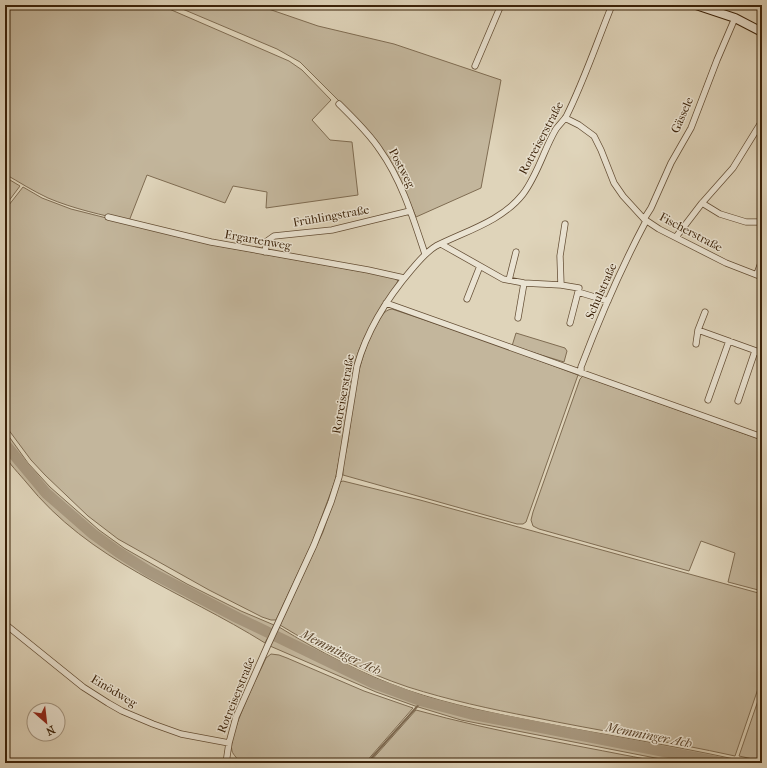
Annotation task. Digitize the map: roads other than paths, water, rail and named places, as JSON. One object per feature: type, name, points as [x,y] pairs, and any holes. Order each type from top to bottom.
[{"type":"street","points":[[475,66],[501,5]]},
{"type":"street","name":"Rotreiserstraße","points":[[226,763],[229,743],[236,717],[314,545],[331,502],[339,477],[358,361],[367,339],[386,303],[404,278],[425,254],[433,248],[491,220],[504,212],[524,193],[556,129],[565,118],[612,5]]},
{"type":"street","points":[[696,5],[735,18],[762,32]]},
{"type":"street","name":"Gässele","points":[[645,220],[671,163],[691,128],[735,18]]},
{"type":"street","name":"Postweg","points":[[339,104],[372,138],[380,149],[399,183],[425,254]]},
{"type":"street","name":"Fischerstraße","points":[[565,118],[594,136],[614,183],[623,196],[645,220],[659,229],[726,263],[759,275]]},
{"type":"street","points":[[676,237],[702,203],[733,168],[762,121]]},
{"type":"street","points":[[702,203],[720,214],[746,222],[762,222]]},
{"type":"street","name":"Frühlingstraße","points":[[265,252],[267,241],[274,236],[332,230],[410,211]]},
{"type":"street","name":"Ergartenweg","points":[[108,218],[199,240],[368,270],[404,278]]},
{"type":"street","name":"Schulstraße","points":[[581,373],[581,367],[589,346],[645,220]]},
{"type":"street","points":[[561,285],[560,256],[565,224]]},
{"type":"street","points":[[442,244],[503,279],[524,283],[561,285],[579,288],[570,323]]},
{"type":"street","points":[[509,280],[516,252]]},
{"type":"street","points":[[759,275],[762,260]]},
{"type":"street","points":[[467,299],[480,266]]},
{"type":"street","points":[[518,318],[524,283]]},
{"type":"street","points":[[578,292],[608,301]]},
{"type":"street","points":[[386,303],[762,438]]},
{"type":"street","points":[[696,344],[698,330],[706,312]]},
{"type":"street","points":[[698,330],[762,354]]},
{"type":"street","points":[[708,400],[729,341]]},
{"type":"street","points":[[738,401],[755,351]]},
{"type":"street","name":"Einödweg","points":[[5,624],[83,687],[122,711],[181,734],[229,743]]},
{"type":"waterway","name":"Memminger Ach","points":[[5,444],[46,493],[93,534],[118,552],[148,571],[238,618],[373,683],[422,701],[471,714],[723,763]]},
{"type":"waterway","points":[[367,763],[422,701]]}]
